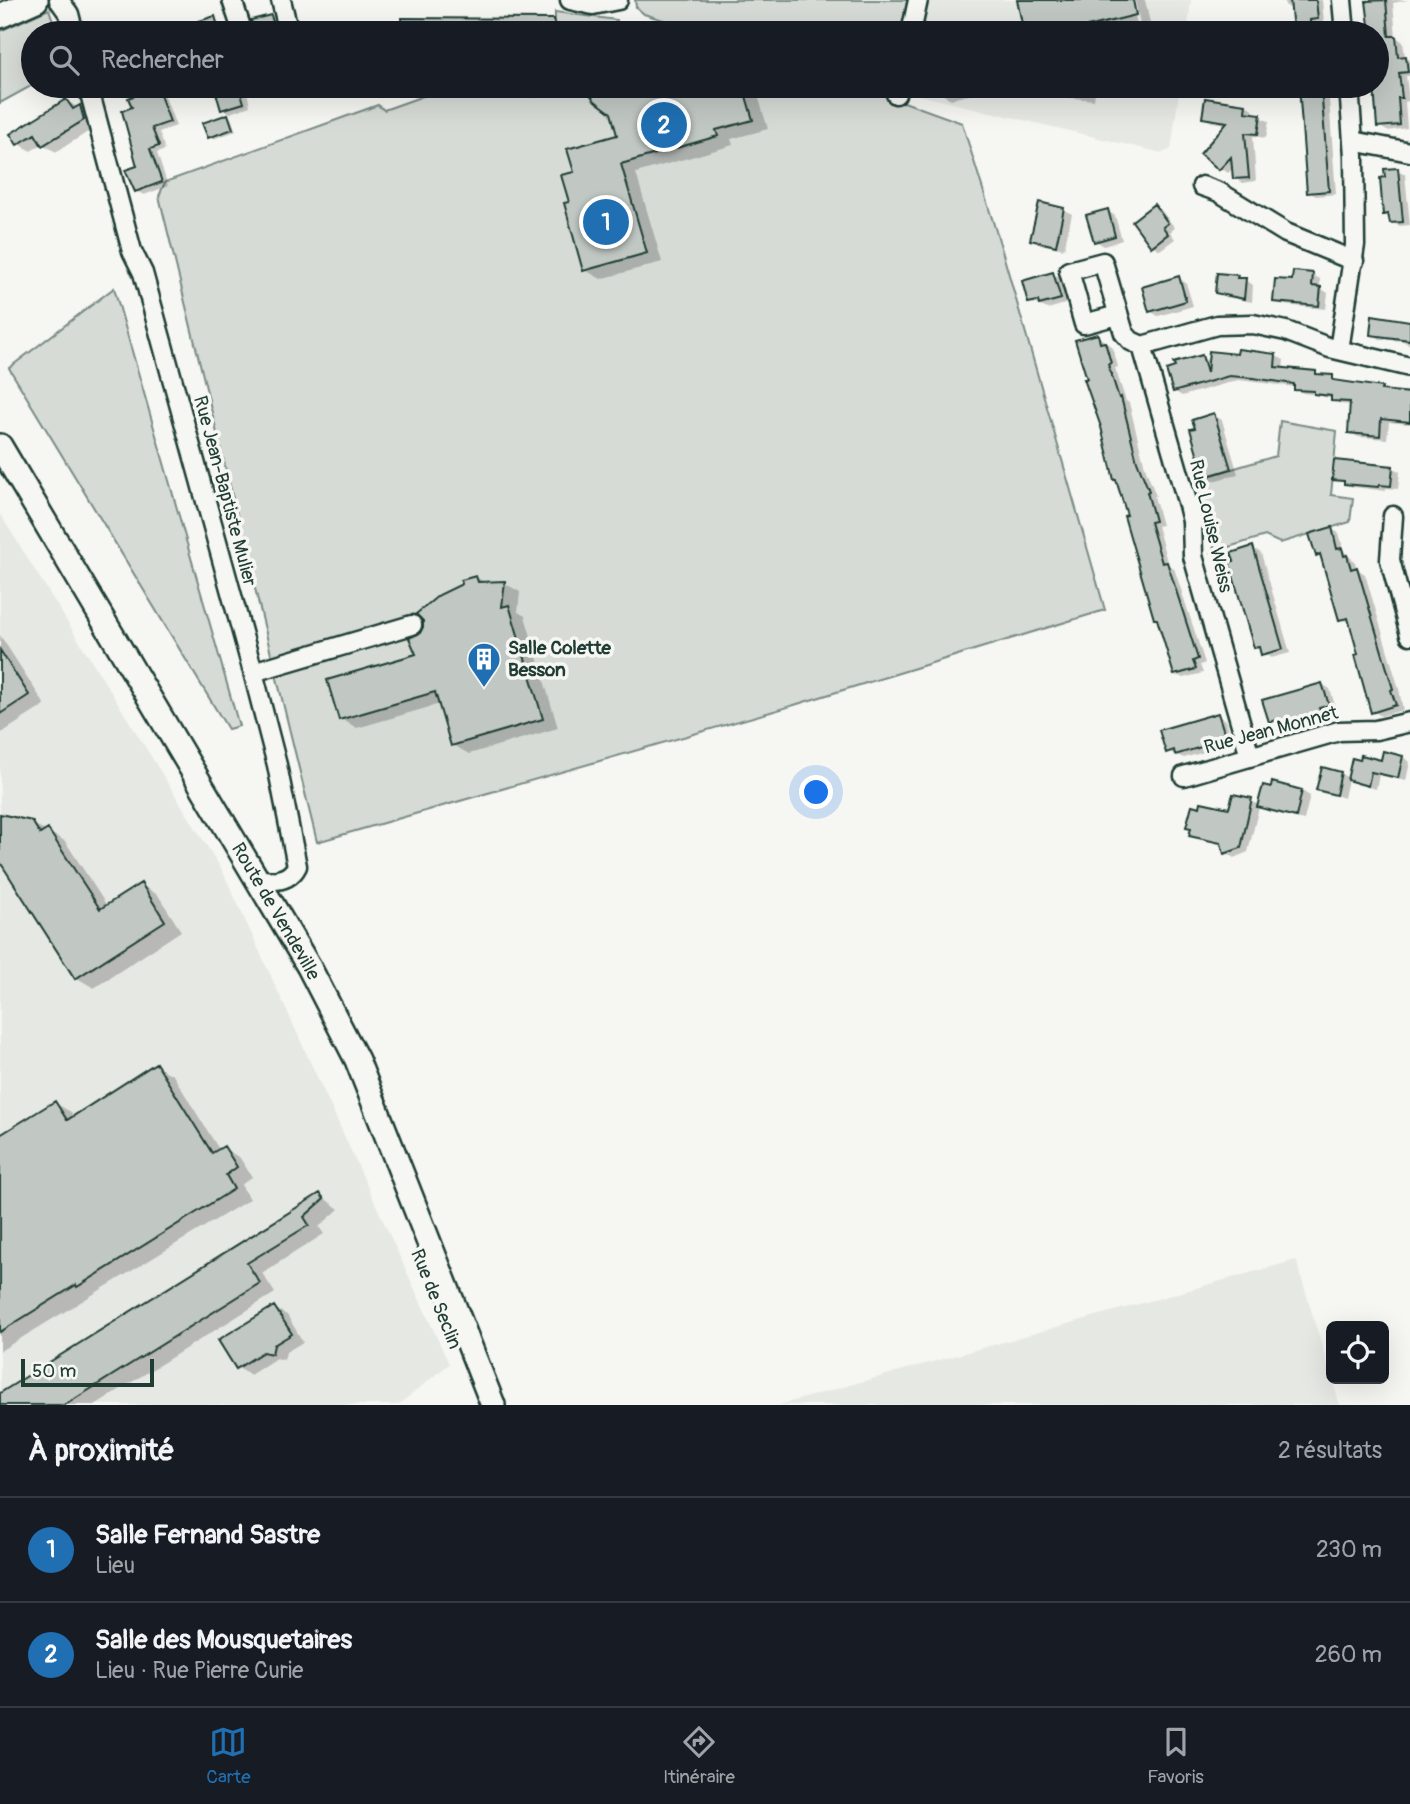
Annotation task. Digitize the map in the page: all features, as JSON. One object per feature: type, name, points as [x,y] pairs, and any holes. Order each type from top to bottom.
[{"type":"main road","points":[[0,16],[36,0]]},
{"type":"main road","name":"Route de Vendeville","points":[[0,446],[347,1037],[493,1405]]},
{"type":"main road","name":"Route de Vendeville","points":[[0,473],[325,1026],[349,1074],[394,1193]]},
{"type":"main road","name":"Rue de Seclin","points":[[394,1193],[478,1405]]},
{"type":"street","points":[[59,0],[71,21]]},
{"type":"street","points":[[232,0],[239,21]]},
{"type":"street","points":[[281,0],[286,21]]},
{"type":"street","points":[[570,0],[593,5],[618,0]]},
{"type":"street","points":[[914,21],[918,0]]},
{"type":"street","points":[[1342,0],[1344,21]]},
{"type":"street","name":"Rue Jean-Baptiste Mulier","points":[[91,98],[132,251],[143,273],[253,672],[297,864],[294,872],[286,878],[271,881],[256,879]]},
{"type":"street","points":[[1339,350],[1354,261],[1350,98]]},
{"type":"street","points":[[1353,141],[1410,152]]},
{"type":"street","points":[[1202,186],[1219,192],[1286,233],[1354,261]]},
{"type":"street","name":"Rue Louise Weiss","points":[[1118,315],[1126,338],[1142,346],[1188,505],[1194,556],[1250,756]]},
{"type":"street","points":[[1142,346],[1217,325],[1237,323],[1268,326],[1339,350],[1410,367]]},
{"type":"street","points":[[1393,516],[1390,560],[1410,635]]},
{"type":"street","points":[[253,672],[412,625]]},
{"type":"street","name":"Rue Jean Monnet","points":[[1184,776],[1345,730],[1376,730],[1410,722]]},
{"type":"shaded area","points":[[635,0],[918,0],[914,21],[666,21],[644,14],[636,7]]},
{"type":"shaded area","points":[[922,0],[1191,0],[1188,21],[918,21]]},
{"type":"shaded area","points":[[49,9],[53,21],[22,21]]},
{"type":"shaded area","points":[[555,12],[617,20],[617,21],[555,21]]},
{"type":"shaded area","points":[[21,22],[21,92],[0,103],[0,31]]},
{"type":"shaded area","points":[[418,98],[893,98],[962,123],[1001,247],[1105,610],[781,709],[317,842],[159,196],[165,182],[378,105],[384,110]]},
{"type":"shaded area","points":[[931,98],[1178,98],[1171,149],[1162,153]]},
{"type":"shaded area","points":[[114,288],[239,726],[228,729],[9,368]]},
{"type":"shaded area","points":[[1280,421],[1337,431],[1331,495],[1353,498],[1350,522],[1280,543],[1265,536],[1212,552],[1219,533],[1212,511],[1197,499],[1191,481],[1276,456]]},
{"type":"shaded area","points":[[0,514],[223,872],[449,1364],[398,1405],[0,1405]]},
{"type":"shaded area","points":[[1296,1260],[1326,1359],[1326,1384],[1334,1384],[1340,1405],[779,1405]]},
{"type":"building","points":[[1017,0],[1133,0],[1136,15],[1112,21],[1021,21]]},
{"type":"building","points":[[1290,0],[1316,0],[1318,19],[1292,21]]},
{"type":"building","points":[[1386,0],[1388,21],[1368,21],[1366,1]]},
{"type":"building","points":[[271,15],[273,21],[251,21]]},
{"type":"building","points":[[215,16],[216,21],[199,21]]},
{"type":"building","points":[[402,18],[554,19],[554,21],[402,21]]},
{"type":"building","points":[[1389,36],[1396,36],[1398,57],[1406,56],[1408,72],[1399,73],[1402,98],[1398,98],[1400,125],[1377,127],[1375,98],[1389,98]]},
{"type":"building","points":[[128,98],[161,98],[170,122],[152,128],[159,146],[150,149],[162,182],[135,192],[125,170],[137,166],[122,111],[132,107]]},
{"type":"building","points":[[218,98],[243,98],[244,103],[221,110]]},
{"type":"building","points":[[593,98],[747,98],[753,120],[716,130],[718,136],[621,164],[647,253],[583,271],[564,203],[569,202],[561,175],[574,172],[567,149],[617,135],[611,113]]},
{"type":"building","points":[[1205,98],[1246,104],[1245,112],[1261,114],[1258,134],[1245,133],[1249,178],[1233,179],[1231,157],[1219,170],[1200,154],[1227,122],[1202,118]]},
{"type":"building","points":[[1300,98],[1322,98],[1329,191],[1307,193]]},
{"type":"building","points":[[66,99],[73,109],[80,105],[84,120],[42,146],[35,134],[17,145],[10,134]]},
{"type":"building","points":[[228,114],[233,129],[208,138],[202,123]]},
{"type":"building","points":[[1398,168],[1403,222],[1390,223],[1388,214],[1383,215],[1380,178],[1385,177],[1384,169]]},
{"type":"building","points":[[1039,202],[1064,208],[1056,246],[1030,240]]},
{"type":"building","points":[[1154,204],[1168,223],[1163,227],[1168,234],[1151,247],[1132,221]]},
{"type":"building","points":[[1108,209],[1115,236],[1094,242],[1086,215]]},
{"type":"building","points":[[1293,271],[1313,273],[1312,286],[1321,287],[1319,306],[1273,302],[1275,279],[1292,280]]},
{"type":"building","points":[[1053,272],[1061,299],[1039,305],[1038,301],[1028,303],[1022,281]]},
{"type":"building","points":[[1217,273],[1246,278],[1244,299],[1215,293]]},
{"type":"building","points":[[1179,276],[1186,301],[1149,312],[1142,287]]},
{"type":"building","points":[[1372,315],[1410,321],[1410,340],[1370,335]]},
{"type":"building","points":[[1098,334],[1100,343],[1105,342],[1111,363],[1108,364],[1119,398],[1121,397],[1137,461],[1149,491],[1147,492],[1155,521],[1150,522],[1162,563],[1167,562],[1198,659],[1193,661],[1196,669],[1174,675],[1157,619],[1154,619],[1124,516],[1127,515],[1114,480],[1075,340]]},
{"type":"building","points":[[1238,349],[1276,354],[1275,367],[1316,371],[1316,374],[1333,375],[1333,380],[1410,393],[1410,422],[1381,419],[1380,436],[1348,433],[1350,402],[1331,401],[1331,396],[1314,394],[1314,391],[1294,390],[1294,384],[1253,378],[1229,376],[1173,392],[1166,370],[1175,367],[1173,363],[1202,355],[1207,373],[1209,351],[1237,354]]},
{"type":"building","points":[[1214,413],[1231,469],[1204,477],[1190,429],[1195,428],[1192,420]]},
{"type":"building","points":[[1334,460],[1393,466],[1391,486],[1344,484],[1344,481],[1332,480]]},
{"type":"building","points":[[1332,527],[1337,549],[1342,548],[1344,556],[1347,555],[1351,569],[1357,567],[1393,689],[1391,690],[1396,705],[1371,713],[1348,618],[1339,620],[1320,554],[1316,556],[1309,534]]},
{"type":"building","points":[[1253,546],[1283,649],[1261,655],[1259,647],[1254,648],[1229,562],[1234,561],[1231,553]]},
{"type":"building","name":"Salle Colette Besson","points":[[476,576],[478,582],[505,581],[502,607],[509,605],[543,719],[451,746],[435,692],[339,720],[327,680],[416,654],[409,638],[420,633],[423,621],[416,614],[439,595],[462,584],[461,580]]},
{"type":"building","points":[[0,650],[29,695],[0,714]]},
{"type":"building","points":[[1322,683],[1329,705],[1319,708],[1321,712],[1278,725],[1277,720],[1269,722],[1262,700]]},
{"type":"building","points":[[1218,713],[1225,735],[1216,738],[1218,742],[1175,755],[1174,750],[1166,753],[1159,730]]},
{"type":"building","points":[[1383,751],[1403,756],[1398,778],[1371,772],[1368,786],[1347,780],[1352,758],[1360,760],[1361,755],[1381,760]]},
{"type":"building","points":[[1322,767],[1341,772],[1336,795],[1316,790]]},
{"type":"building","points":[[1272,782],[1302,790],[1296,817],[1257,807],[1263,785],[1271,787]]},
{"type":"building","points":[[1233,794],[1252,798],[1241,848],[1224,854],[1221,843],[1189,836],[1191,828],[1186,827],[1192,805],[1200,807],[1201,802],[1229,808]]},
{"type":"building","points":[[0,814],[32,821],[40,834],[48,829],[100,909],[141,883],[165,921],[75,979],[0,862]]},
{"type":"building","points":[[156,1063],[212,1153],[224,1146],[237,1167],[226,1175],[234,1189],[0,1332],[0,1135],[55,1101],[67,1120]]},
{"type":"building","points":[[320,1193],[324,1199],[304,1217],[309,1225],[247,1263],[260,1283],[65,1405],[0,1405],[0,1393]]},
{"type":"building","points":[[274,1306],[292,1334],[274,1345],[272,1354],[263,1352],[236,1369],[218,1340]]},
{"type":"place","name":"Salle des Mousquetaires","points":[[664,125]]},
{"type":"place","name":"Salle Fernand Sastre","points":[[606,222]]},
{"type":"place","name":"Salle Colette Besson","points":[[484,689]]}]
